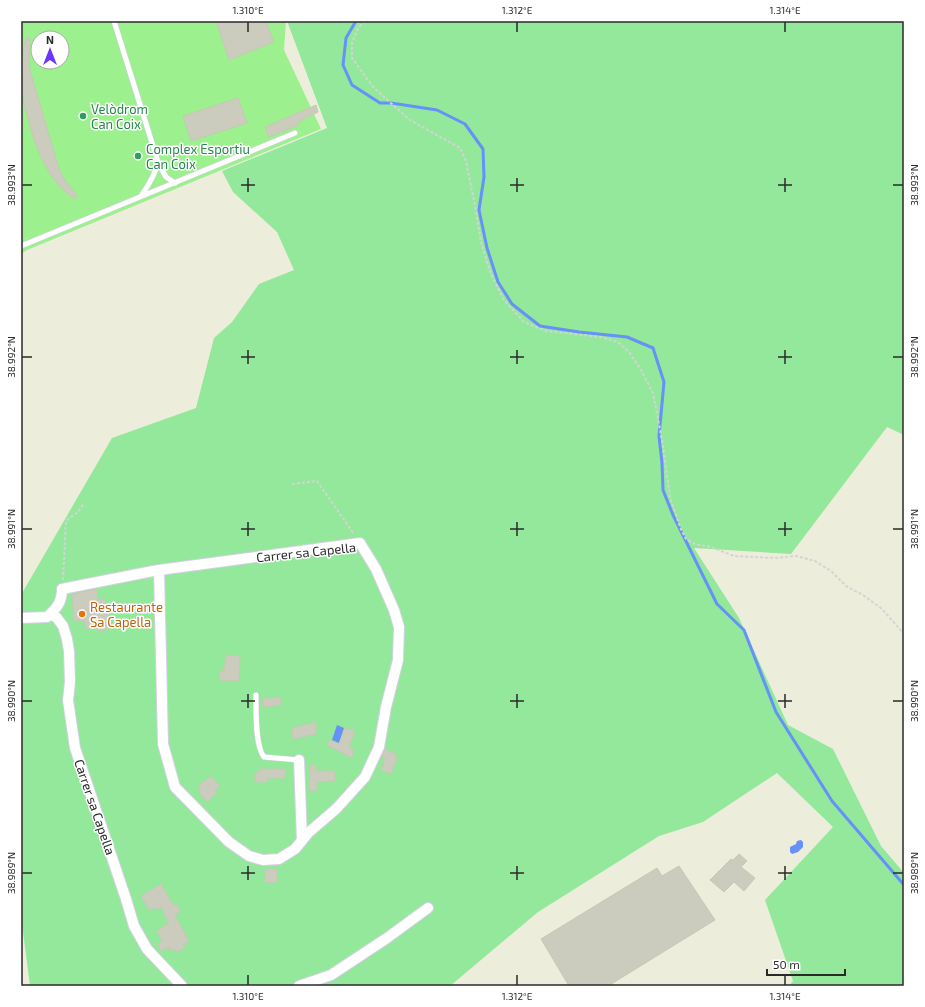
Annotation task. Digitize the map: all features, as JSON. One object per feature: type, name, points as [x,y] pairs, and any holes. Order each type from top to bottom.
[{"type":"street","name":"Carrer sa Capella","points":[[62,589],[159,570],[360,543],[376,569],[394,610],[399,627],[398,660],[386,707],[379,747],[365,777],[336,809],[308,833],[296,849],[279,859],[263,860],[249,856],[229,842],[175,787],[163,744],[159,570]]},
{"type":"street","points":[[21,618],[47,617],[60,602],[62,589]]},
{"type":"street","name":"Carrer sa Capella","points":[[51,614],[63,626],[67,638],[70,682],[68,700],[75,748],[134,926],[147,948],[182,986]]},
{"type":"street","points":[[299,760],[302,840]]},
{"type":"street","points":[[299,986],[331,975],[387,938],[428,908]]},
{"type":"lane","points":[[114,21],[158,162],[166,177],[175,182]]},
{"type":"lane","points":[[21,246],[295,133]]},
{"type":"lane","points":[[140,197],[149,186],[158,162]]},
{"type":"lane","points":[[256,695],[256,720],[260,753],[264,757],[299,760]]},
{"type":"path","points":[[365,21],[358,28],[352,43],[352,58],[373,87],[410,120],[460,148],[466,161],[481,242],[490,272],[504,300],[524,322],[546,331],[601,337],[618,342],[629,352],[641,370],[652,393],[662,440],[670,497],[680,528],[686,539],[695,544],[711,547],[734,556],[776,558],[796,556],[815,560],[831,571],[846,586],[863,595],[882,609],[904,634]]},
{"type":"path","points":[[292,484],[317,481],[360,543]]},
{"type":"path","points":[[62,589],[66,521],[78,512],[84,503]]},
{"type":"green space","name":"Complex Esportiu Can Coix","points":[[21,21],[286,21],[284,50],[321,129],[27,250],[21,254]]},
{"type":"green space","points":[[287,21],[904,21],[904,435],[887,427],[791,554],[694,548],[739,618],[788,725],[833,749],[881,846],[904,873],[904,986],[789,986],[793,981],[765,900],[833,827],[777,773],[703,822],[659,836],[538,912],[450,986],[30,986],[21,916],[21,595],[112,438],[196,408],[214,338],[232,322],[259,284],[294,270],[277,232],[233,192],[222,171],[327,128]]},
{"type":"water","points":[[337,725],[344,728],[339,743],[332,740]]},
{"type":"water","points":[[801,840],[803,842],[803,847],[798,852],[792,854],[790,852],[790,847],[796,844],[797,841]]},
{"type":"building","points":[[216,21],[266,21],[274,42],[229,60]]},
{"type":"building","points":[[26,38],[30,38],[30,70],[59,169],[77,196],[74,199],[58,185],[49,172],[34,140],[25,108],[21,85],[21,58]]},
{"type":"building","points":[[238,98],[247,123],[191,141],[183,116]]},
{"type":"building","points":[[316,105],[318,112],[300,121],[298,125],[269,137],[265,127]]},
{"type":"building","points":[[97,589],[98,600],[105,599],[110,629],[97,631],[97,627],[86,629],[84,620],[74,621],[72,594]]},
{"type":"building","points":[[226,655],[240,656],[239,681],[219,680],[220,671],[224,671]]},
{"type":"building","points":[[280,697],[281,705],[263,707],[262,699]]},
{"type":"building","points":[[316,722],[316,734],[293,739],[292,728]]},
{"type":"building","points":[[345,728],[355,731],[349,747],[354,749],[352,758],[327,745],[329,740],[339,744]]},
{"type":"building","points":[[385,749],[396,754],[395,756],[397,757],[391,774],[381,770],[385,759],[381,757]]},
{"type":"building","points":[[310,765],[316,765],[316,771],[334,771],[335,781],[317,782],[317,790],[309,791]]},
{"type":"building","points":[[259,769],[285,769],[285,778],[267,778],[267,782],[255,782],[255,773],[259,773]]},
{"type":"building","points":[[211,776],[220,786],[215,790],[217,793],[207,802],[199,792],[201,790],[198,786]]},
{"type":"building","points":[[739,854],[747,861],[741,867],[755,878],[744,891],[734,882],[724,892],[710,880],[731,859],[733,860]]},
{"type":"building","points":[[679,866],[715,920],[608,986],[569,986],[541,939],[657,868],[662,876]]},
{"type":"building","points":[[265,869],[277,869],[277,882],[265,883]]},
{"type":"building","points":[[161,884],[173,905],[177,904],[180,912],[175,915],[189,941],[183,945],[185,948],[176,952],[175,949],[171,951],[170,947],[161,951],[158,944],[162,941],[157,931],[169,923],[161,907],[156,910],[155,907],[149,910],[141,896]]},
{"type":"waterway","points":[[356,21],[346,38],[343,65],[352,85],[380,103],[391,103],[437,110],[465,124],[483,149],[484,177],[479,210],[487,248],[498,282],[512,304],[540,326],[627,337],[653,348],[664,382],[659,436],[663,490],[673,515],[717,604],[744,630],[776,712],[832,801],[904,885]]},
{"type":"place","name":"Velòdrom Can Coix","points":[[83,116]]},
{"type":"place","name":"Complex Esportiu Can Coix","points":[[138,156]]},
{"type":"place","name":"Restaurante Sa Capella","points":[[82,614]]}]
